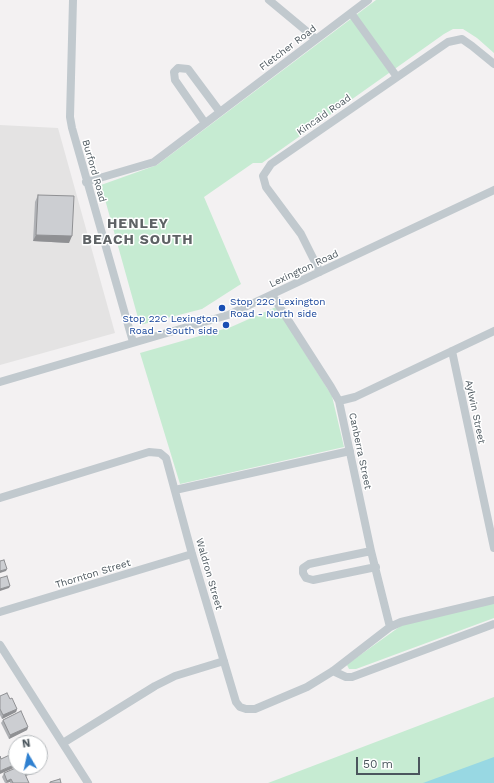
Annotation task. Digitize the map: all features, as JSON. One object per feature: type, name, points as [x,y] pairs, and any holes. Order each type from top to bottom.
[{"type":"street","name":"Burford Road","points":[[74,0],[70,117],[86,182],[133,342]]},
{"type":"street","points":[[269,0],[316,39]]},
{"type":"street","name":"Fletcher Road","points":[[86,182],[154,162],[368,0]]},
{"type":"street","points":[[351,13],[397,77]]},
{"type":"street","name":"Kincaid Road","points":[[320,272],[301,234],[266,187],[263,176],[271,164],[448,42],[462,39],[494,64]]},
{"type":"street","points":[[205,123],[175,80],[174,72],[178,68],[188,69],[220,112]]},
{"type":"street","name":"Lexington Road","points":[[0,382],[228,315],[494,190]]},
{"type":"street","name":"Canberra Street","points":[[272,295],[339,401],[371,551],[390,627]]},
{"type":"street","points":[[339,401],[354,397],[494,331]]},
{"type":"street","name":"Aylwin Street","points":[[452,351],[494,548]]},
{"type":"street","points":[[175,490],[350,451]]},
{"type":"street","name":"Waldron Street","points":[[0,498],[149,452],[160,453],[166,458],[192,554],[236,702],[243,708],[255,709],[307,687],[333,671]]},
{"type":"street","points":[[371,551],[309,564],[303,568],[303,573],[306,578],[312,580],[376,567]]},
{"type":"street","name":"Thornton Street","points":[[0,612],[192,554]]},
{"type":"street","points":[[494,600],[401,622],[390,627],[333,671],[346,677],[352,677],[494,624]]},
{"type":"street","points":[[0,644],[88,783]]},
{"type":"street","points":[[63,743],[155,686],[175,676],[224,661]]},
{"type":"shaded area","points":[[0,125],[58,128],[115,333],[0,365]]},
{"type":"green space","points":[[376,0],[494,0],[494,53],[477,38],[463,29],[453,29],[262,163],[253,163],[204,197],[241,284],[202,309],[140,325],[101,185],[157,165]]},
{"type":"green space","points":[[276,307],[332,396],[344,447],[180,484],[140,353],[231,327]]},
{"type":"green space","points":[[494,602],[494,618],[356,669],[349,669],[347,665],[402,625]]},
{"type":"green space","points":[[494,697],[494,783],[268,783]]},
{"type":"water","points":[[494,757],[494,783],[423,783]]},
{"type":"building","points":[[38,195],[74,196],[72,236],[36,235]]},
{"type":"building","points":[[4,560],[7,569],[0,571],[0,561]]},
{"type":"building","points":[[7,576],[10,586],[0,589],[0,578]]},
{"type":"building","points":[[7,693],[10,699],[12,698],[17,709],[3,715],[0,709],[0,696]]},
{"type":"building","points":[[21,711],[28,727],[10,735],[3,720]]},
{"type":"building","points":[[0,756],[1,759],[8,756],[8,768],[0,771]]},
{"type":"building","points":[[8,771],[8,775],[25,775],[29,783],[13,783],[11,779],[7,781],[4,773]]},
{"type":"building","points":[[60,779],[61,783],[50,783],[50,782]]},
{"type":"place","name":"Stop 22C Lexington Road - North side","points":[[222,308]]},
{"type":"place","name":"Stop 22C Lexington Road - South side","points":[[226,325]]},
{"type":"district","name":"HENLEY BEACH SOUTH","points":[[138,232]]}]
